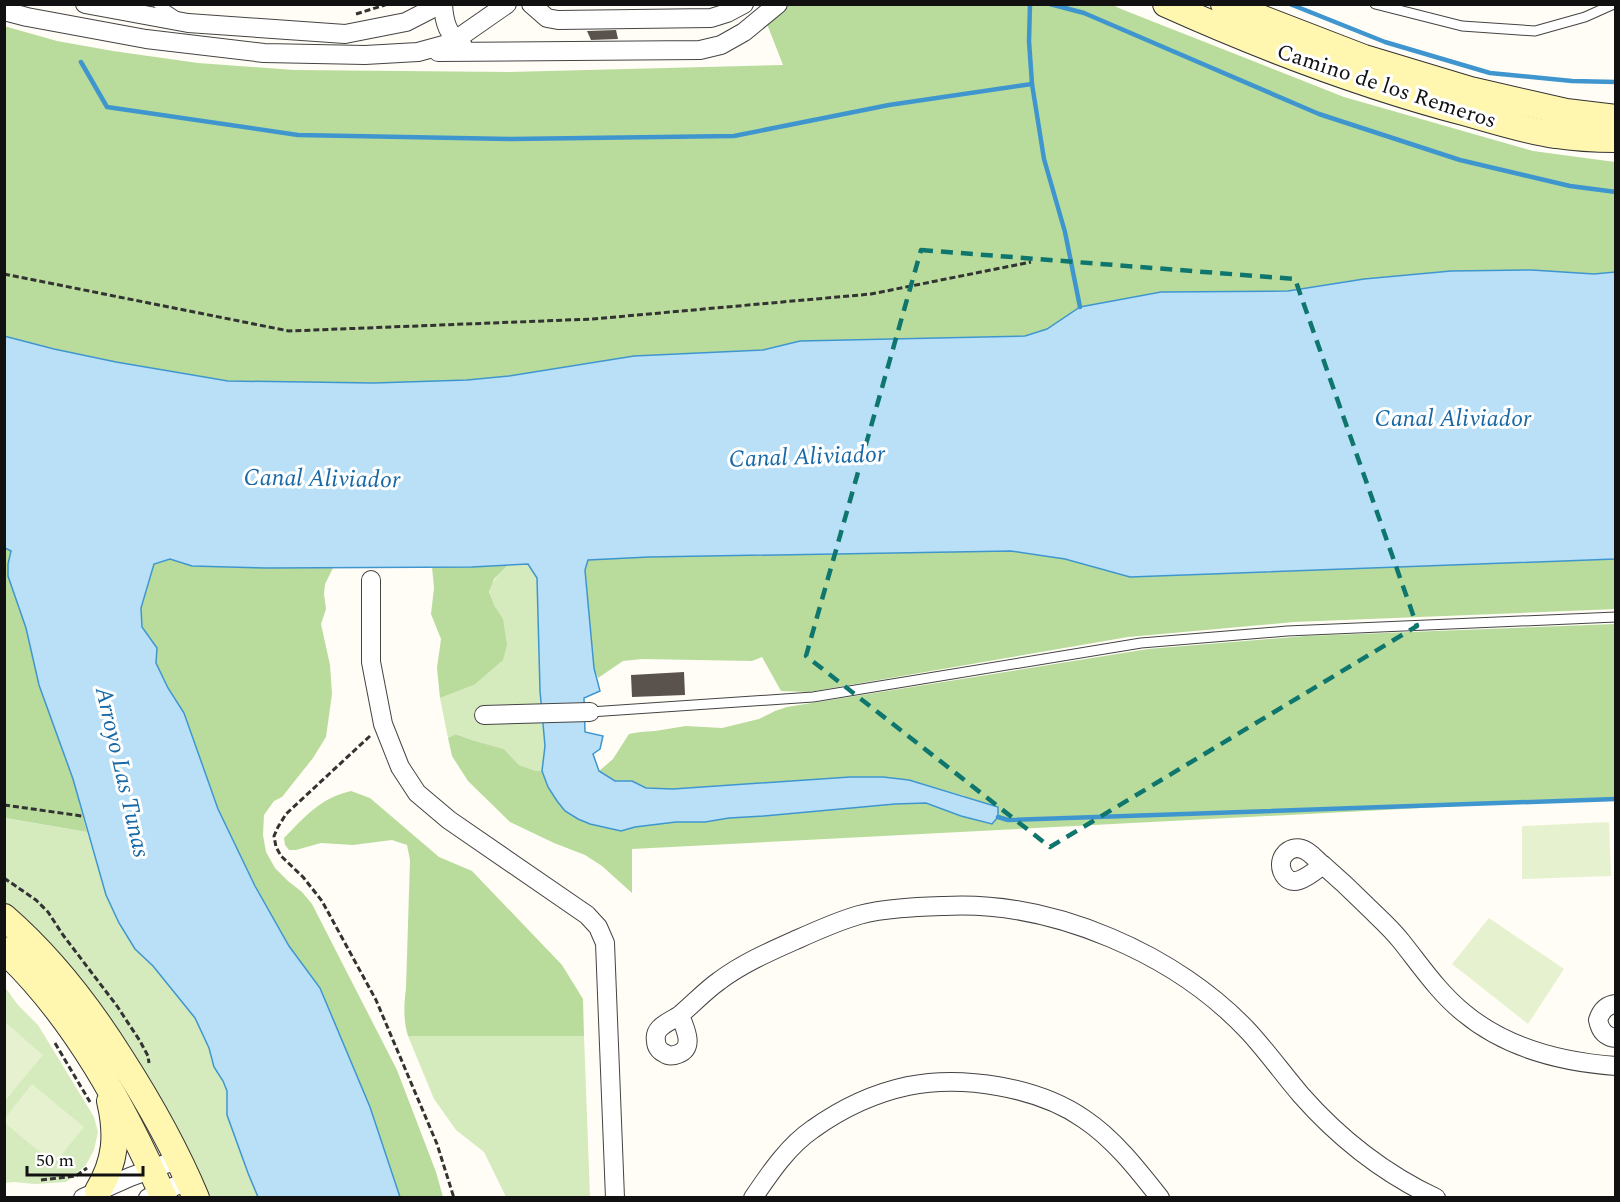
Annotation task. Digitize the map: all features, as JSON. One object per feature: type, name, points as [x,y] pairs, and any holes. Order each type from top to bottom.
[{"type":"main road","name":"Camino de los Remeros","points":[[1166,4],[1287,55],[1429,103],[1556,135],[1616,140]]},
{"type":"main road","name":"Camino de los Remeros","points":[[1224,4],[1294,33],[1364,58],[1470,90],[1566,112],[1616,118]]},
{"type":"main road","points":[[4,916],[44,957],[97,1020],[159,1120],[188,1179]]},
{"type":"main road","points":[[4,950],[50,1000],[76,1036],[98,1093],[115,1125],[113,1152],[107,1176],[90,1194]]},
{"type":"main road","points":[[98,1093],[134,1134],[156,1189]]},
{"type":"street","points":[[85,4],[188,23],[345,34],[406,22],[442,4],[447,29],[462,46]]},
{"type":"street","points":[[462,46],[507,4]]},
{"type":"street","points":[[531,4],[547,18],[593,20],[711,18],[744,4]]},
{"type":"street","points":[[4,11],[146,39],[264,53],[365,55],[418,52],[462,46],[700,50],[729,41],[744,32],[778,4]]},
{"type":"street","points":[[371,580],[371,663],[383,724],[400,767],[417,793],[450,820],[587,915],[598,927],[604,943],[615,1197]]},
{"type":"street","points":[[484,715],[590,712]]},
{"type":"street","points":[[1323,866],[1341,880],[1390,928],[1422,970],[1445,995],[1463,1013],[1482,1026],[1500,1038],[1556,1058],[1616,1066]]},
{"type":"street","points":[[680,1015],[719,981],[747,963],[828,926],[861,914],[952,905],[976,905],[1039,914],[1071,923],[1131,947],[1159,962],[1201,990],[1250,1033],[1303,1097],[1332,1127],[1401,1179],[1436,1197]]},
{"type":"street","points":[[1616,1005],[1608,1006],[1603,1010],[1598,1020],[1602,1032],[1606,1036],[1616,1038]]},
{"type":"street","points":[[753,1197],[785,1155],[811,1130],[842,1110],[907,1086],[965,1082],[1004,1087],[1035,1096],[1084,1118],[1104,1134],[1160,1197]]},
{"type":"street","points":[[90,1194],[156,1189],[188,1179]]},
{"type":"lane","points":[[158,4],[188,23]]},
{"type":"lane","points":[[1375,4],[1462,26],[1535,31],[1585,17],[1614,4]]},
{"type":"lane","points":[[590,712],[813,697],[1141,643],[1287,631],[1616,617]]},
{"type":"path","points":[[4,274],[289,332],[593,319],[872,294],[1031,262]]},
{"type":"path","points":[[383,724],[286,814],[274,836],[281,856],[303,876],[322,901],[376,1000],[437,1144],[454,1197]]},
{"type":"path","points":[[4,805],[82,816]]},
{"type":"path","points":[[54,1042],[98,1093]]},
{"type":"path","points":[[41,1180],[76,1176],[86,1170],[90,1164]]},
{"type":"highlighted area","points":[[921,250],[1295,279],[1417,626],[1050,847],[806,656]]},
{"type":"green space","points":[[789,5],[1113,5],[1344,97],[1533,151],[1615,162],[1615,272],[1594,274],[1532,270],[1451,271],[1364,279],[1288,291],[1161,292],[1080,307],[1047,329],[1025,336],[800,341],[763,350],[634,356],[509,376],[467,380],[374,383],[228,381],[116,362],[5,336],[4,26],[57,41],[113,51],[198,63],[294,70],[509,72],[783,65],[767,24]]},
{"type":"green space","points":[[4,548],[11,551],[8,576],[26,628],[39,685],[73,779],[87,832],[5,818]]},
{"type":"green space","points":[[1011,551],[1065,559],[1130,577],[1615,559],[1616,609],[1294,622],[1128,637],[809,692],[781,691],[762,657],[752,661],[642,659],[623,661],[598,678],[594,668],[585,570],[588,560]]},
{"type":"green space","points":[[170,559],[193,566],[333,568],[325,584],[326,609],[321,624],[330,665],[332,694],[326,737],[313,758],[282,797],[274,801],[264,815],[263,835],[266,852],[275,868],[312,904],[397,1070],[436,1172],[443,1197],[400,1197],[370,1107],[320,988],[289,946],[255,887],[218,809],[184,713],[156,663],[157,648],[142,627],[141,608],[154,564]]},
{"type":"green space","points":[[528,564],[537,577],[541,704],[481,707],[481,721],[542,720],[545,746],[542,771],[519,765],[504,749],[457,734],[448,738],[440,698],[474,685],[503,619],[490,596],[491,585],[508,565]]},
{"type":"green space","points":[[508,565],[494,579],[489,592],[503,619],[507,645],[503,660],[474,685],[440,698],[437,668],[441,639],[431,614],[434,588],[432,567]]},
{"type":"green space","points":[[1615,624],[1615,798],[632,849],[632,893],[602,866],[585,855],[510,822],[468,781],[452,756],[448,738],[456,734],[504,749],[519,765],[542,771],[548,787],[565,811],[590,824],[620,831],[676,822],[705,822],[729,818],[926,803],[992,824],[965,796],[909,780],[850,777],[673,789],[646,788],[632,781],[615,781],[599,771],[613,759],[629,734],[686,726],[722,728],[759,719],[787,707],[1148,649],[1306,636]]},
{"type":"green space","points":[[351,791],[370,798],[439,857],[472,871],[562,965],[583,999],[584,1036],[408,1036],[404,1012],[410,860],[407,845],[392,840],[353,845],[321,843],[289,850],[285,845],[284,838],[314,809],[331,798]]},
{"type":"green space","points":[[4,818],[87,832],[106,895],[119,923],[135,949],[153,966],[195,1018],[209,1048],[214,1067],[227,1091],[227,1115],[258,1197],[205,1197],[5,908]]},
{"type":"green space","points":[[1609,822],[1611,876],[1522,879],[1522,826]]},
{"type":"green space","points":[[1489,918],[1564,969],[1528,1024],[1452,964]]},
{"type":"green space","points":[[4,986],[18,1005],[38,1025],[94,1117],[98,1132],[94,1150],[86,1165],[66,1182],[5,1183]]},
{"type":"green space","points":[[5,1022],[43,1055],[5,1101]]},
{"type":"green space","points":[[408,1036],[584,1036],[590,1197],[506,1197],[484,1152],[456,1130],[434,1099]]},
{"type":"green space","points":[[32,1084],[84,1127],[54,1164],[5,1123],[5,1118]]},
{"type":"water","name":"Canal Aliviador","points":[[1532,270],[1594,274],[1615,272],[1615,559],[1130,577],[1065,559],[1011,551],[588,560],[585,570],[594,668],[600,691],[584,698],[585,732],[603,736],[600,749],[593,754],[599,771],[615,781],[632,781],[646,788],[673,789],[850,777],[909,780],[998,807],[998,817],[992,824],[926,803],[729,818],[705,822],[676,822],[621,831],[590,824],[565,811],[548,787],[542,771],[545,746],[540,691],[537,578],[528,564],[472,567],[268,568],[192,566],[170,559],[154,564],[141,608],[142,627],[157,648],[156,663],[184,713],[218,809],[255,886],[289,946],[320,988],[370,1107],[400,1197],[258,1197],[227,1115],[227,1091],[214,1067],[209,1048],[195,1018],[153,966],[135,949],[106,895],[73,779],[39,685],[26,628],[8,576],[11,551],[5,548],[4,336],[116,362],[228,381],[374,383],[467,380],[509,376],[634,356],[763,350],[800,341],[1025,336],[1047,329],[1080,307],[1161,292],[1288,291],[1364,279],[1451,271]]},
{"type":"building","points":[[616,30],[618,39],[591,40],[587,31]]},
{"type":"building","points":[[684,672],[685,695],[632,697],[631,675]]},
{"type":"waterway","points":[[1030,4],[1029,41],[1032,84],[1044,159],[1065,232],[1080,307]]},
{"type":"waterway","points":[[1050,4],[1084,13],[1319,114],[1460,160],[1570,186],[1616,192]]},
{"type":"waterway","points":[[1290,4],[1385,42],[1490,73],[1572,81],[1616,82]]},
{"type":"waterway","points":[[81,62],[107,107],[298,135],[510,139],[734,136],[889,105],[1032,84]]},
{"type":"waterway","points":[[998,817],[1008,820],[1616,799]]},
{"type":"water label","name":"Arroyo Las Tunas","points":[[123,772]]}]
